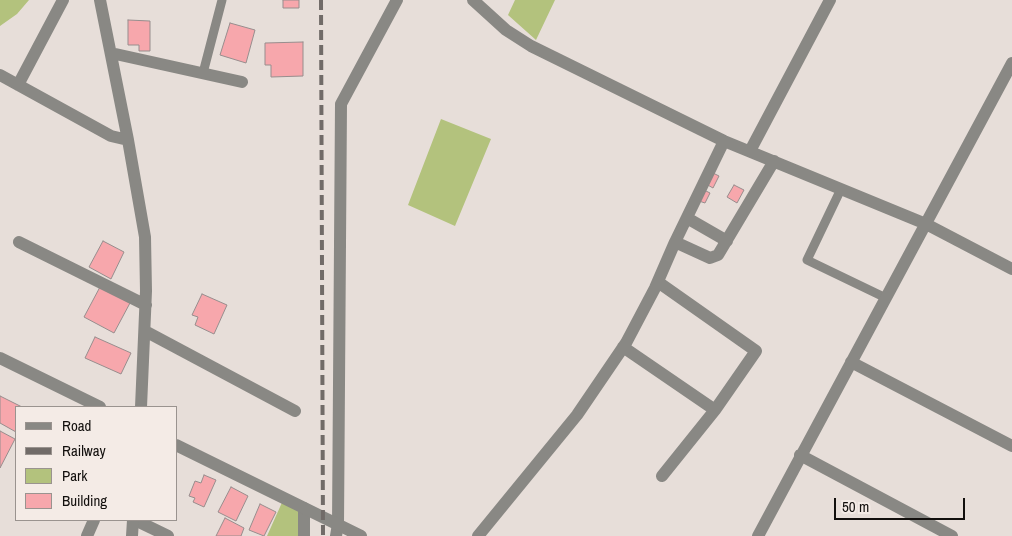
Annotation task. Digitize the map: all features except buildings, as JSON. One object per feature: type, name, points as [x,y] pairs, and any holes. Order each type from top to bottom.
[{"type":"street","points":[[18,85],[62,0]]},
{"type":"street","points":[[100,0],[145,237],[146,305],[141,406]]},
{"type":"street","points":[[337,530],[341,104],[397,0]]},
{"type":"street","points":[[473,0],[506,30],[530,46],[724,141],[926,224],[1012,269]]},
{"type":"street","points":[[750,151],[830,0]]},
{"type":"street","points":[[111,53],[242,82]]},
{"type":"street","points":[[758,536],[1012,63]]},
{"type":"street","points":[[0,75],[111,136],[128,140]]},
{"type":"street","points":[[478,536],[577,415],[623,347],[639,321],[724,141]]},
{"type":"street","points":[[675,242],[710,258],[718,256],[774,161]]},
{"type":"street","points":[[687,218],[727,241]]},
{"type":"street","points":[[18,242],[146,305]]},
{"type":"street","points":[[658,282],[756,351],[715,410],[662,476]]},
{"type":"street","points":[[145,331],[295,411]]},
{"type":"street","points":[[623,347],[715,410]]},
{"type":"street","points":[[0,358],[98,406]]},
{"type":"street","points":[[851,362],[1012,446]]},
{"type":"street","points":[[178,446],[304,508],[337,530],[361,536]]},
{"type":"street","points":[[800,455],[952,536]]},
{"type":"street","points":[[304,508],[304,536]]},
{"type":"street","points":[[87,536],[94,521]]},
{"type":"street","points":[[132,536],[134,521]]},
{"type":"street","points":[[136,521],[168,536]]},
{"type":"lane","points":[[203,73],[222,0]]},
{"type":"lane","points":[[841,189],[807,260],[886,298]]},
{"type":"green space","points":[[0,0],[29,0],[17,14],[0,26]]},
{"type":"green space","points":[[515,0],[555,0],[536,40],[508,15]]},
{"type":"green space","points":[[441,119],[491,139],[455,226],[408,205]]},
{"type":"green space","points":[[284,498],[304,508],[304,536],[267,536]]},
{"type":"railway","points":[[321,0],[323,536]]}]
